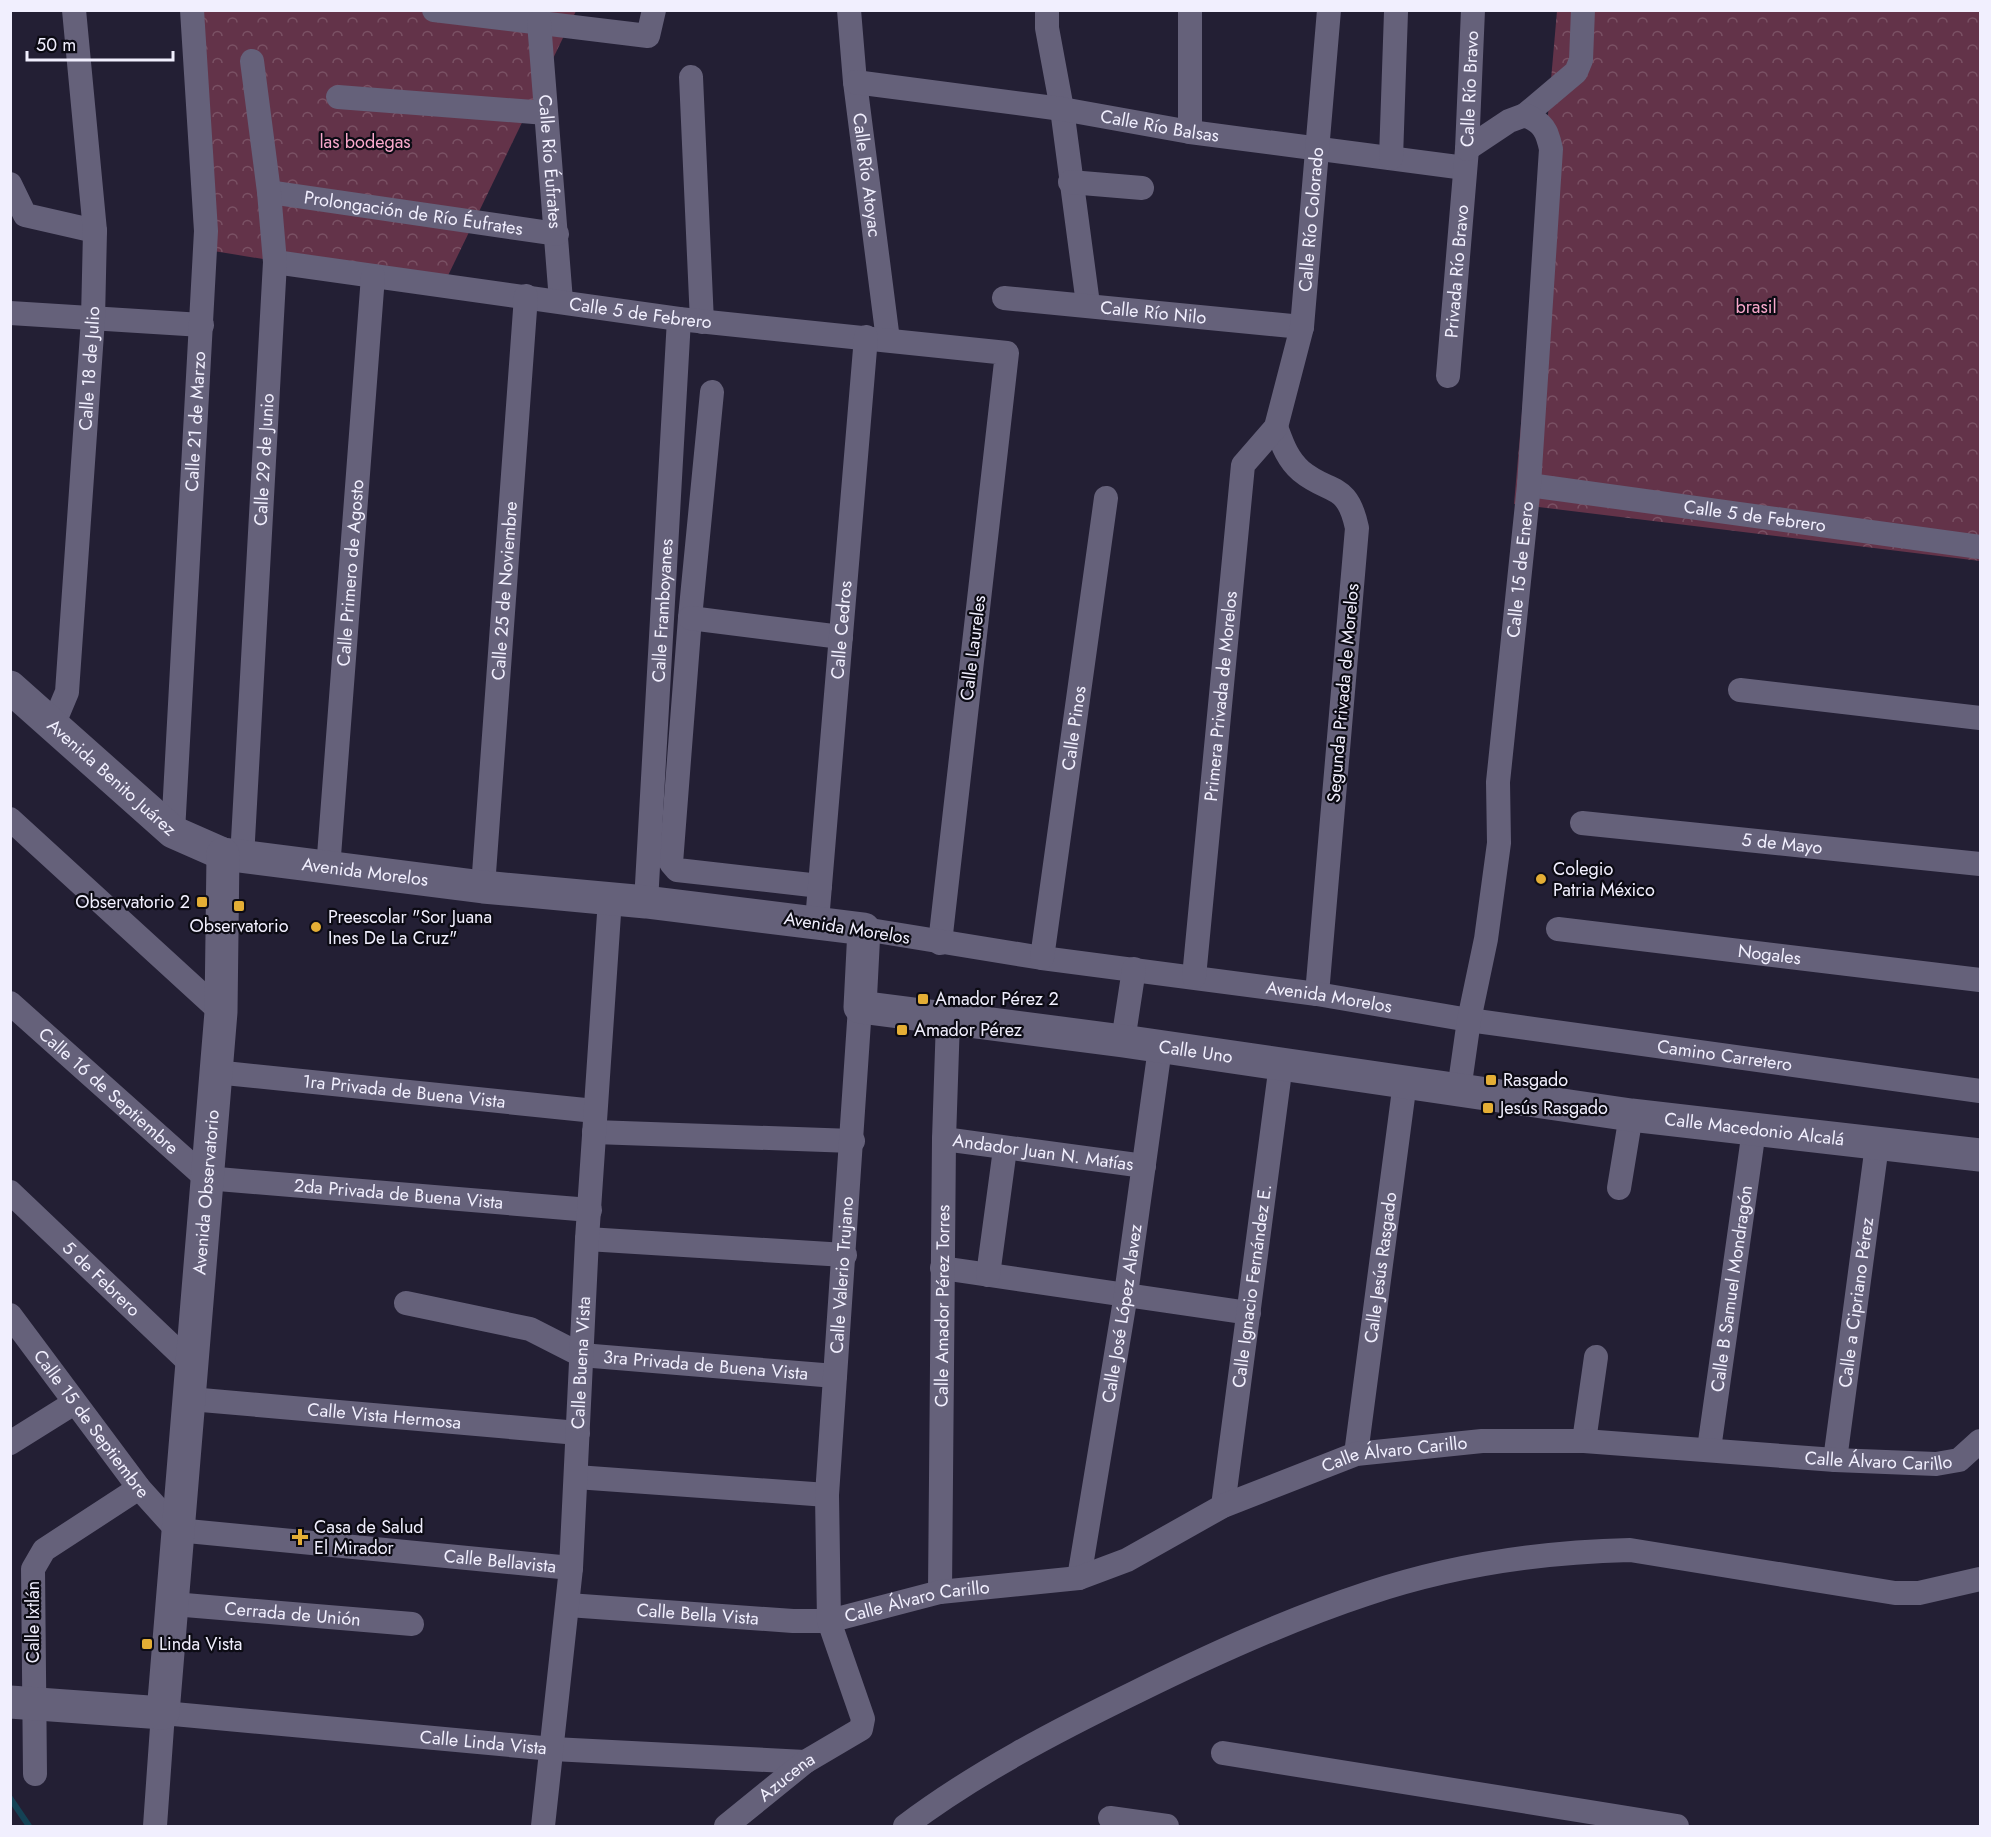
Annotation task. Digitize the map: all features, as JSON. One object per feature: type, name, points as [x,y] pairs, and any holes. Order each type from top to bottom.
[{"type":"street","name":"Calle 18 de Julio","points":[[54,723],[67,692],[93,319],[94,231],[74,10]]},
{"type":"street","name":"Calle 21 de Marzo","points":[[173,832],[206,231],[192,10]]},
{"type":"street","points":[[434,10],[648,36],[654,10]]},
{"type":"street","name":"Calle Río Atoyac","points":[[849,10],[877,338]]},
{"type":"street","points":[[1047,10],[1047,28],[1062,109],[1088,304]]},
{"type":"street","points":[[1190,10],[1190,132]]},
{"type":"street","name":"Calle Río Colorado","points":[[1276,427],[1302,327],[1329,10]]},
{"type":"street","name":"Calle Río Bravo","points":[[1466,158],[1473,10]]},
{"type":"street","points":[[1466,158],[1509,121],[1532,117],[1576,72],[1581,60],[1583,10]]},
{"type":"street","points":[[1391,158],[1396,12]]},
{"type":"street","name":"Calle Río Éufrates","points":[[539,22],[561,301]]},
{"type":"street","name":"Calle 29 de Junio","points":[[233,856],[275,262],[269,192],[252,61]]},
{"type":"street","name":"Calle Framboyanes","points":[[646,902],[691,320],[691,77]]},
{"type":"street","name":"Calle Río Balsas","points":[[855,82],[1062,109],[1190,132],[1391,158],[1466,158]]},
{"type":"street","points":[[338,97],[546,113]]},
{"type":"street","name":"Calle 15 de Enero","points":[[1459,1090],[1469,1020],[1486,939],[1499,843],[1498,782],[1529,485],[1551,149],[1546,129],[1532,117]]},
{"type":"street","name":"Privada Río Bravo","points":[[1448,376],[1466,158]]},
{"type":"street","points":[[1070,182],[1142,188]]},
{"type":"street","points":[[10,184],[25,215],[94,231]]},
{"type":"street","name":"Prolongación de Río Éufrates","points":[[269,192],[557,234]]},
{"type":"street","name":"Calle 5 de Febrero","points":[[275,262],[691,320],[1007,353]]},
{"type":"street","name":"Calle Primero de Agosto","points":[[328,869],[373,276]]},
{"type":"street","name":"Calle 25 de Noviembre","points":[[483,887],[526,296]]},
{"type":"street","name":"Calle Río Nilo","points":[[1004,298],[1088,304],[1302,327]]},
{"type":"street","points":[[10,313],[202,325]]},
{"type":"street","name":"Calle Cedros","points":[[817,921],[841,637],[877,338]]},
{"type":"street","name":"Calle Laureles","points":[[940,944],[1007,353]]},
{"type":"street","points":[[712,392],[690,618],[671,863],[677,870],[820,886]]},
{"type":"street","name":"Primera Privada de Morelos","points":[[1194,977],[1243,465],[1276,427]]},
{"type":"street","name":"Segunda Privada de Morelos","points":[[1276,427],[1286,454],[1302,472],[1339,491],[1353,507],[1357,528],[1317,994]]},
{"type":"street","name":"Calle 5 de Febrero","points":[[1529,485],[1980,547]]},
{"type":"street","name":"Calle Pinos","points":[[1042,958],[1106,498]]},
{"type":"street","points":[[690,618],[841,637]]},
{"type":"street","name":"Avenida Benito Juárez","points":[[10,687],[54,723],[173,832],[233,856]]},
{"type":"street","points":[[1740,690],[1980,718]]},
{"type":"street","points":[[10,819],[220,1012]]},
{"type":"street","name":"5 de Mayo","points":[[1582,823],[1980,864]]},
{"type":"street","name":"Avenida Morelos","points":[[233,856],[483,887],[817,921],[940,944],[1317,994],[1469,1020]]},
{"type":"street","name":"Avenida Observatorio","points":[[163,1713],[174,1604],[177,1530],[193,1366],[233,856]]},
{"type":"street","name":"Calle Buena Vista","points":[[543,1827],[571,1568],[587,1239],[610,899]]},
{"type":"street","name":"Calle Valerio Trujano","points":[[851,1734],[861,1729],[863,1719],[829,1622],[827,1495],[853,1141],[864,929]]},
{"type":"street","name":"Nogales","points":[[1558,929],[1980,980]]},
{"type":"street","points":[[1123,1041],[1134,969]]},
{"type":"street","name":"Calle 16 de Septiembre","points":[[10,1003],[206,1178]]},
{"type":"street","name":"Calle Uno","points":[[860,1007],[1123,1041],[1529,1101]]},
{"type":"street","name":"Calle Amador Pérez Torres","points":[[940,1592],[942,1268],[948,1020]]},
{"type":"street","name":"Camino Carretero","points":[[1469,1020],[1980,1091]]},
{"type":"street","name":"Calle José López Alavez","points":[[1079,1578],[1126,1294],[1160,1048]]},
{"type":"street","name":"Calle Ignacio Fernández E.","points":[[1223,1506],[1281,1064]]},
{"type":"street","name":"1ra Privada de Buena Vista","points":[[215,1072],[595,1122],[853,1141]]},
{"type":"street","name":"Calle Jesús Rasgado","points":[[1356,1454],[1405,1082]]},
{"type":"street","name":"Calle Macedonio Alcalá","points":[[1529,1101],[1877,1145],[1980,1155]]},
{"type":"street","points":[[1619,1188],[1631,1115]]},
{"type":"street","name":"Calle B Samuel Mondragón","points":[[1709,1449],[1754,1130]]},
{"type":"street","name":"Andador Juan N. Matías","points":[[944,1139],[1144,1166]]},
{"type":"street","name":"Calle a Cipriano Pérez","points":[[1835,1460],[1877,1145]]},
{"type":"street","points":[[988,1275],[1005,1149]]},
{"type":"street","name":"2da Privada de Buena Vista","points":[[206,1178],[590,1210]]},
{"type":"street","name":"5 de Febrero","points":[[10,1192],[193,1366]]},
{"type":"street","points":[[587,1239],[845,1255]]},
{"type":"street","points":[[942,1268],[1249,1313]]},
{"type":"street","name":"3ra Privada de Buena Vista","points":[[406,1303],[530,1329],[581,1355],[835,1376]]},
{"type":"street","name":"Calle 15 de Septiembre","points":[[10,1315],[139,1488],[177,1530]]},
{"type":"street","points":[[1584,1441],[1596,1357]]},
{"type":"street","name":"Calle Vista Hermosa","points":[[190,1399],[578,1433]]},
{"type":"street","points":[[10,1443],[74,1403]]},
{"type":"street","name":"Calle Álvaro Carillo","points":[[829,1622],[940,1592],[1079,1578],[1127,1560],[1223,1506],[1356,1454],[1482,1441],[1584,1441],[1835,1460],[1936,1464],[1959,1460],[1980,1441]]},
{"type":"street","points":[[576,1477],[827,1495]]},
{"type":"street","name":"Calle Ixtlán","points":[[35,1774],[22,1703],[33,1569],[44,1550],[139,1488]]},
{"type":"street","name":"Calle Bellavista","points":[[177,1530],[571,1568]]},
{"type":"street","points":[[905,1827],[953,1790],[1063,1727],[1231,1646],[1366,1593],[1460,1569],[1593,1551],[1630,1550],[1895,1593],[1919,1593],[1980,1579]]},
{"type":"street","name":"Cerrada de Unión","points":[[174,1604],[412,1624]]},
{"type":"street","name":"Calle Bella Vista","points":[[568,1605],[793,1622],[829,1622]]},
{"type":"street","points":[[22,1703],[163,1713],[154,1827]]},
{"type":"street","name":"Calle Linda Vista","points":[[163,1713],[553,1749],[805,1762]]},
{"type":"street","name":"Azucena","points":[[726,1827],[805,1762],[851,1734]]},
{"type":"street","points":[[1223,1753],[1677,1827]]},
{"type":"street","points":[[1110,1818],[1167,1827]]},
{"type":"green space","name":"las bodegas","points":[[185,11],[576,11],[442,288],[195,248]]},
{"type":"green space","name":"brasil","points":[[1557,11],[1980,11],[1980,561],[1514,504]]},
{"type":"waterway","points":[[10,1798],[29,1826]]},
{"type":"place","name":"Colegio Patria México","points":[[1541,879]]},
{"type":"place","name":"Observatorio 2","points":[[202,902]]},
{"type":"place","name":"Observatorio","points":[[239,906]]},
{"type":"place","name":"Preescolar \"Sor Juana Ines De La Cruz\"","points":[[316,927]]},
{"type":"place","name":"Amador Pérez 2","points":[[923,999]]},
{"type":"place","name":"Amador Pérez","points":[[902,1030]]},
{"type":"place","name":"Rasgado","points":[[1491,1080]]},
{"type":"place","name":"Jesús Rasgado","points":[[1488,1108]]},
{"type":"place","name":"Casa de Salud El Mirador","points":[[300,1537]]},
{"type":"place","name":"Linda Vista","points":[[147,1644]]}]
